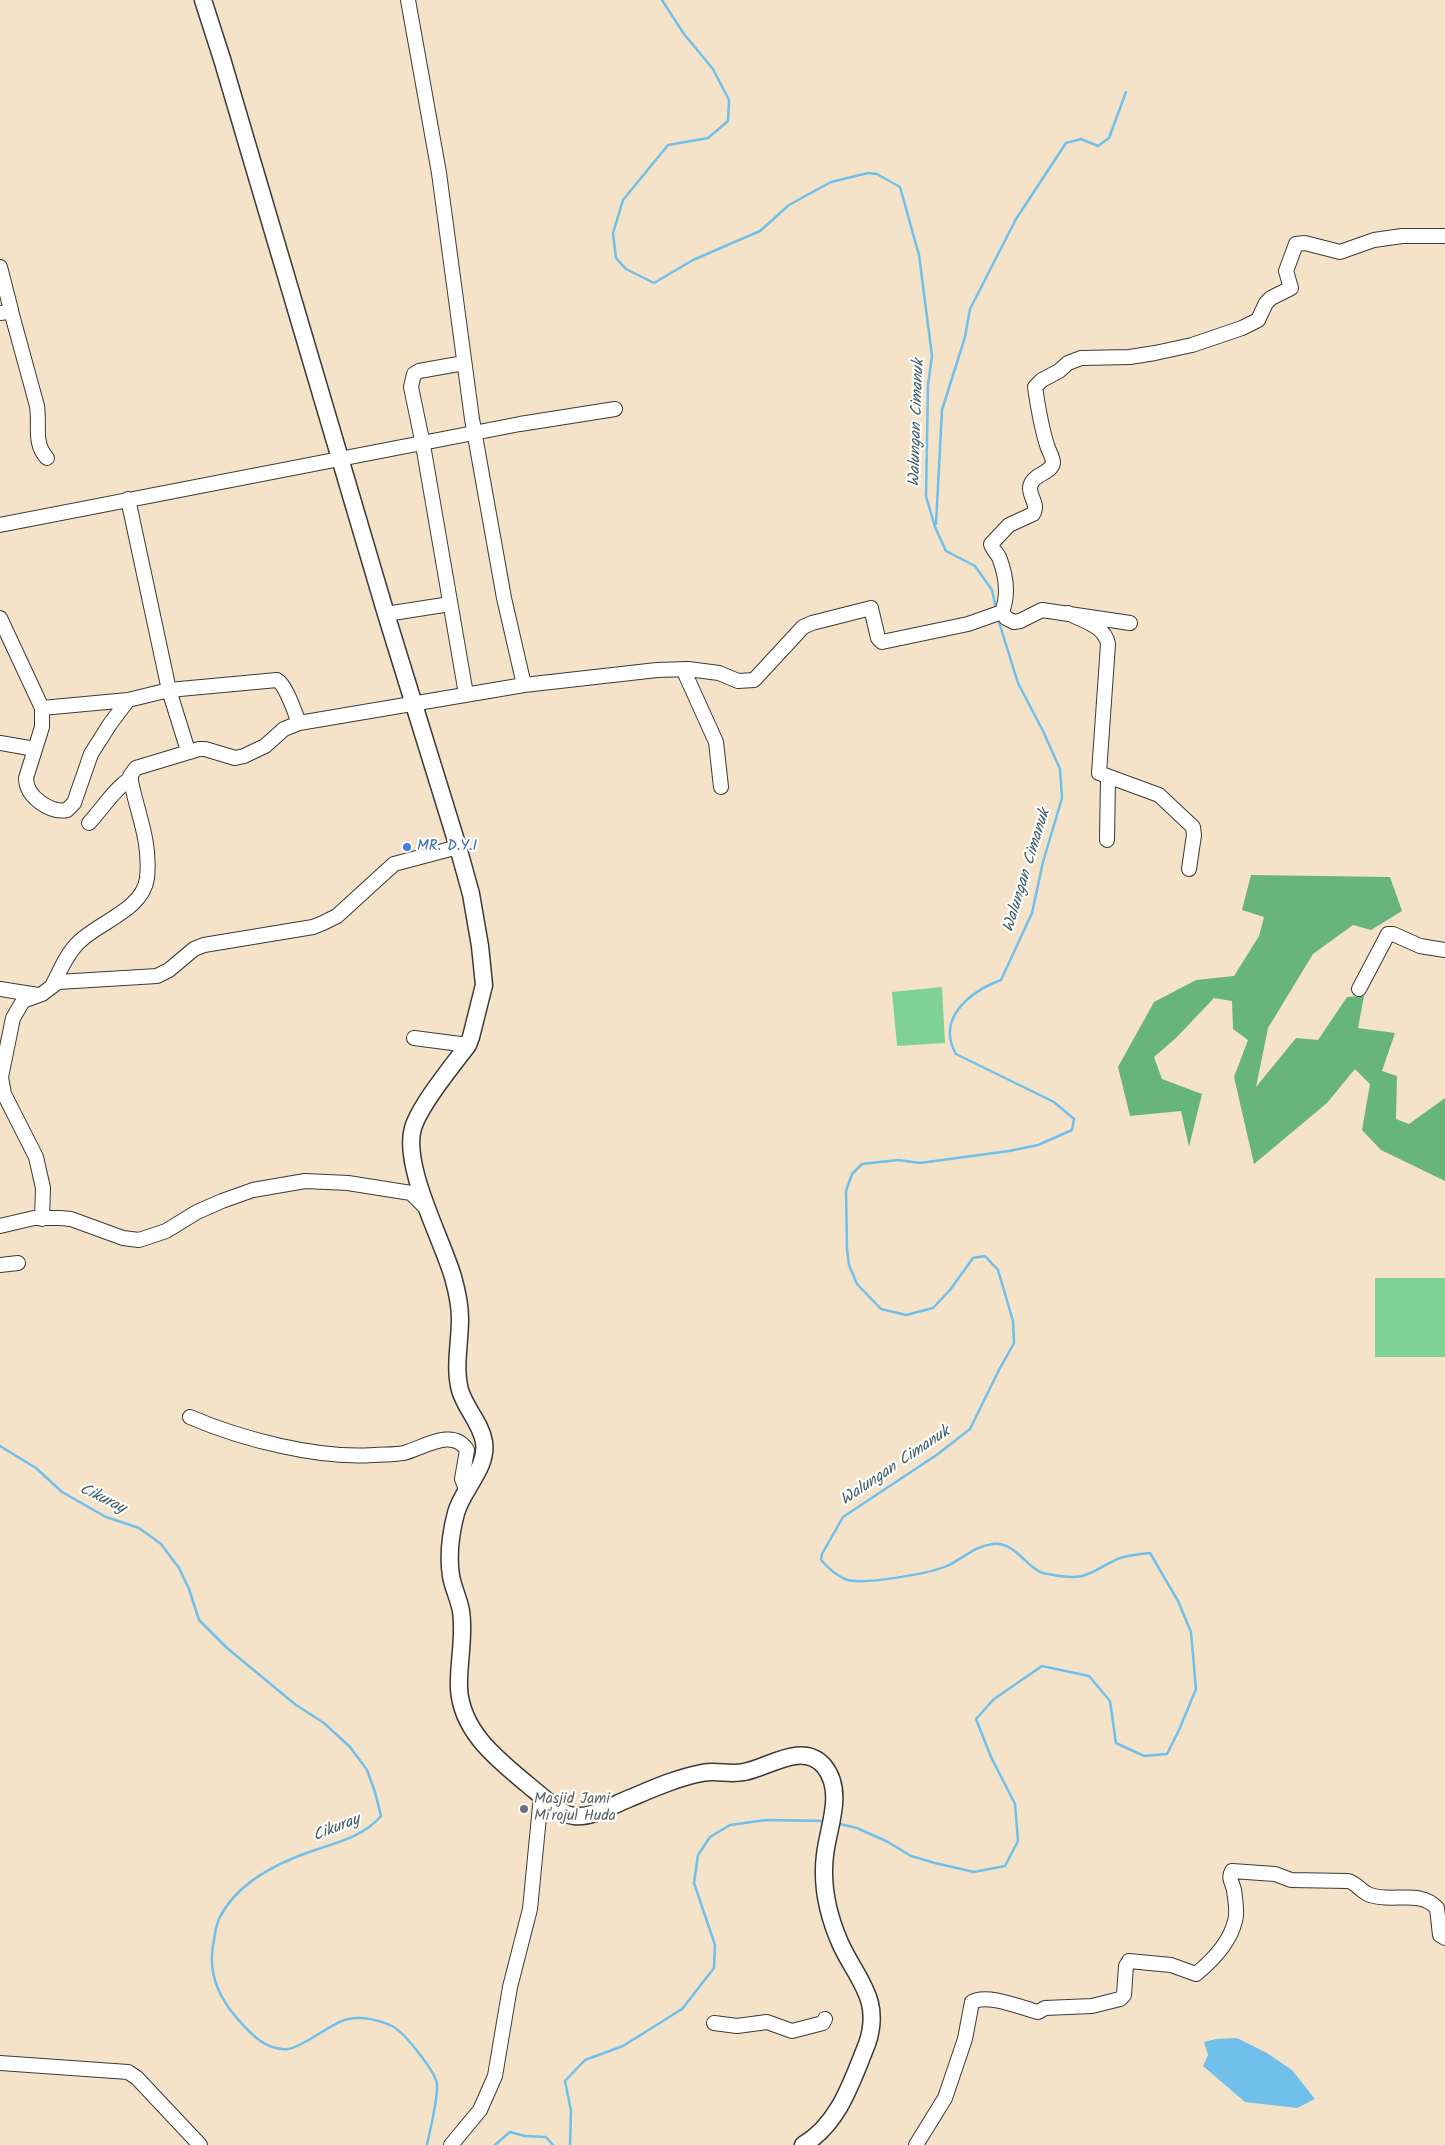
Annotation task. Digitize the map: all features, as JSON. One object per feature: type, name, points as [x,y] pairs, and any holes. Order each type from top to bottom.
[{"type":"main road","points":[[203,0],[386,614],[458,847],[471,894],[480,946],[484,985],[468,1044],[422,1110],[412,1130],[413,1163],[453,1276],[458,1298],[460,1318],[457,1371],[459,1386],[463,1400],[483,1436],[485,1446],[482,1465],[466,1489],[456,1511],[451,1539],[451,1576],[461,1607],[463,1631],[459,1691],[464,1711],[472,1729],[496,1758],[564,1813],[576,1816],[587,1815],[684,1778],[713,1772],[742,1773],[792,1756],[812,1758],[824,1766],[833,1784],[835,1804],[825,1851],[823,1880],[829,1914],[844,1951],[868,1993],[872,2021],[867,2044],[834,2116],[824,2130],[803,2145]]},
{"type":"street","points":[[408,0],[439,173],[475,433],[504,598],[524,685]]},
{"type":"street","points":[[53,984],[79,942],[133,903],[144,889],[147,872],[145,831],[131,778],[131,774],[136,768],[188,751],[205,749],[235,758],[265,746],[284,729],[299,723],[524,685],[683,669],[719,673],[738,682],[754,680],[803,627],[871,608],[878,638],[882,642],[984,620],[1001,612],[1006,603],[1007,585],[998,555],[991,544],[1009,525],[1033,514],[1035,506],[1030,488],[1033,482],[1051,469],[1053,460],[1046,441],[1034,387],[1042,380],[1059,371],[1068,363],[1081,358],[1130,357],[1155,353],[1192,345],[1255,322],[1271,298],[1292,288],[1286,271],[1296,244],[1305,243],[1340,252],[1383,239],[1402,236],[1445,236]]},
{"type":"street","points":[[0,266],[5,312],[38,406],[40,450],[47,458]]},
{"type":"street","points":[[464,363],[419,371],[414,374],[411,387],[423,445],[466,694]]},
{"type":"street","points":[[0,525],[128,499],[423,445],[475,433],[615,409]]},
{"type":"street","points":[[128,499],[169,690],[188,751]]},
{"type":"street","points":[[386,614],[450,604]]},
{"type":"street","points":[[1001,612],[1006,618],[1014,622],[1042,610],[1130,623]]},
{"type":"street","points":[[1068,613],[1097,627],[1106,636],[1108,644],[1098,771],[1100,775],[1159,795],[1193,827],[1194,835],[1189,869]]},
{"type":"street","points":[[0,618],[42,708],[42,727],[26,778],[28,788],[36,798],[51,809],[67,810],[74,803],[91,754],[128,700]]},
{"type":"street","points":[[683,669],[716,742],[720,787]]},
{"type":"street","points":[[42,708],[128,700],[169,690],[277,680],[284,687],[299,723]]},
{"type":"street","points":[[0,743],[35,749]]},
{"type":"street","points":[[89,823],[108,802],[118,787],[131,778]]},
{"type":"street","points":[[1107,840],[1108,778]]},
{"type":"street","points":[[42,1219],[43,1188],[36,1157],[4,1094],[1,1083],[16,1010],[23,1001],[39,995],[53,984],[61,981],[150,978],[169,970],[194,949],[204,944],[313,926],[337,916],[394,864],[458,847]]},
{"type":"street","points":[[1359,989],[1388,934],[1393,934],[1420,946],[1445,950]]},
{"type":"street","points":[[0,989],[39,995]]},
{"type":"street","points":[[414,1038],[468,1044]]},
{"type":"street","points":[[0,1226],[42,1219],[71,1219],[123,1238],[139,1240],[166,1231],[197,1212],[222,1200],[253,1190],[305,1181],[348,1183],[411,1193],[419,1199],[429,1212]]},
{"type":"street","points":[[0,1265],[18,1263]]},
{"type":"street","points":[[190,1417],[223,1430],[269,1443],[316,1452],[362,1456],[404,1453],[428,1443],[451,1440],[463,1444],[467,1450],[462,1479],[466,1489]]},
{"type":"street","points":[[452,2145],[480,2110],[495,2076],[510,1987],[530,1909],[542,1796]]},
{"type":"street","points":[[916,2145],[945,2098],[964,2039],[972,2002],[980,1999],[992,2000],[1038,2012],[1045,2008],[1094,2005],[1123,1997],[1126,1966],[1129,1962],[1171,1965],[1196,1974],[1210,1963],[1223,1946],[1235,1923],[1234,1889],[1230,1877],[1232,1871],[1276,1875],[1291,1880],[1348,1881],[1356,1884],[1371,1896],[1425,1899],[1437,1908],[1440,1935],[1445,1938]]},
{"type":"street","points":[[714,2022],[736,2026],[767,2022],[792,2031],[824,2023],[825,2019]]},
{"type":"street","points":[[0,2064],[119,2070],[133,2074],[200,2145]]},
{"type":"green space","points":[[1251,875],[1390,877],[1402,911],[1371,930],[1353,925],[1313,954],[1268,1028],[1256,1087],[1296,1038],[1318,1040],[1347,997],[1364,996],[1358,1028],[1395,1033],[1382,1071],[1397,1076],[1396,1119],[1409,1124],[1445,1098],[1445,1181],[1381,1150],[1362,1130],[1370,1084],[1355,1069],[1327,1103],[1254,1164],[1234,1077],[1248,1040],[1233,1029],[1232,1001],[1214,998],[1176,1038],[1154,1057],[1162,1079],[1202,1094],[1189,1147],[1181,1111],[1130,1116],[1118,1067],[1154,1002],[1196,980],[1234,976],[1259,936],[1264,917],[1242,910]]},
{"type":"green space","points":[[942,987],[945,1043],[897,1046],[892,992]]},
{"type":"green space","points":[[1375,1278],[1445,1278],[1445,1357],[1375,1357]]},
{"type":"water","points":[[1237,2038],[1267,2053],[1292,2070],[1315,2099],[1297,2108],[1245,2102],[1203,2066],[1208,2055],[1204,2042],[1216,2039]]},
{"type":"waterway","name":"Walungan Cimanuk","points":[[662,0],[684,34],[713,69],[729,100],[728,121],[708,138],[668,145],[623,200],[613,233],[616,258],[626,269],[654,283],[693,260],[760,231],[789,205],[831,182],[868,173],[877,174],[900,187],[919,255],[932,356],[928,385],[926,496],[935,527],[946,551],[975,566],[992,590],[996,609]]},
{"type":"waterway","points":[[936,524],[942,410],[965,337],[970,309],[1016,219],[1066,143],[1081,139],[1098,146],[1109,138],[1126,92]]},
{"type":"waterway","name":"Walungan Cimanuk","points":[[836,1823],[857,1828],[888,1842],[911,1856],[935,1863],[974,1872],[1005,1866],[1018,1841],[1015,1804],[991,1757],[976,1719],[994,1699],[1042,1666],[1089,1676],[1110,1701],[1116,1743],[1144,1756],[1167,1754],[1196,1689],[1191,1632],[1178,1601],[1150,1553],[1120,1558],[1087,1574],[1074,1577],[1041,1572],[1009,1547],[1001,1544],[981,1547],[941,1568],[881,1580],[853,1581],[845,1579],[832,1571],[821,1560],[822,1554],[843,1517],[938,1454],[970,1429],[1014,1343],[1013,1321],[998,1270],[985,1256],[973,1258],[950,1290],[933,1308],[906,1315],[881,1309],[857,1284],[849,1265],[847,1249],[846,1191],[852,1174],[862,1164],[898,1160],[920,1163],[1009,1151],[1038,1145],[1072,1130],[1074,1119],[1054,1102],[956,1054],[951,1041],[950,1029],[953,1018],[959,1008],[967,999],[1001,980],[1032,913],[1043,862],[1062,798],[1060,769],[1018,683],[998,619]]},
{"type":"waterway","name":"Cikuray","points":[[0,1446],[36,1468],[62,1492],[106,1517],[139,1528],[161,1544],[179,1568],[189,1589],[199,1620],[227,1648],[296,1705],[324,1723],[350,1747],[367,1770],[381,1816],[367,1829],[351,1838],[301,1855],[273,1868],[247,1885],[236,1895],[217,1924],[212,1951],[213,1972],[215,1982],[229,2009],[252,2034],[272,2047],[280,2049],[294,2048],[341,2021],[353,2018],[376,2020],[397,2030],[419,2053],[436,2079],[436,2098],[427,2145]]},
{"type":"waterway","name":"Walungan Cimanuk","points":[[570,2145],[571,2111],[565,2081],[585,2060],[623,2046],[682,2009],[714,1968],[715,1945],[694,1883],[698,1855],[710,1837],[730,1825],[766,1820],[826,1821]]},
{"type":"waterway","name":"Cikuray","points":[[495,2145],[510,2132],[525,2136],[546,2137],[553,2145]]},
{"type":"place","name":"MR. D.Y.I","points":[[407,847]]},
{"type":"place","name":"Masjid Jami Mi'rojul Huda","points":[[524,1809]]}]
